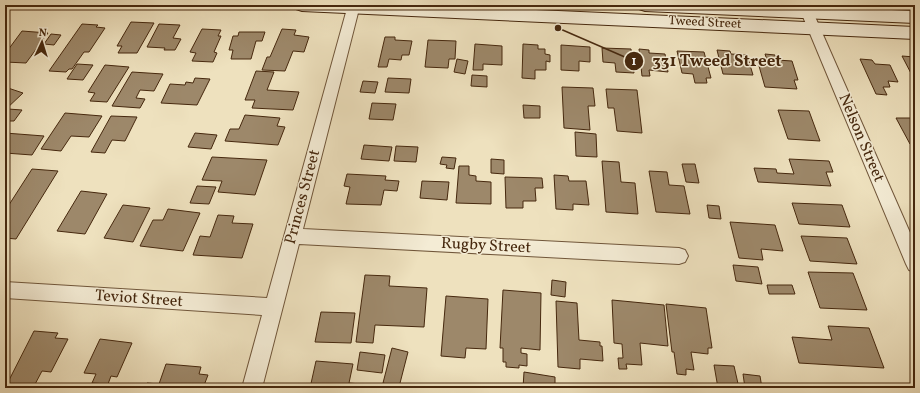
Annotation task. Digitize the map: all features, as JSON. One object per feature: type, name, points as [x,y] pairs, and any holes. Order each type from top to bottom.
[{"type":"main road","name":"Tweed Street","points":[[302,5],[354,6],[915,33]]},
{"type":"main road","name":"Tweed Street","points":[[645,5],[915,17]]},
{"type":"street","name":"Princes Street","points":[[252,388],[354,6]]},
{"type":"street","name":"Nelson Street","points":[[807,12],[915,264]]},
{"type":"street","name":"Rugby Street","points":[[293,236],[679,256]]},
{"type":"street","name":"Teviot Street","points":[[5,290],[274,308]]},
{"type":"building","points":[[131,22],[154,23],[137,53],[118,53],[122,46],[117,46]]},
{"type":"building","points":[[82,24],[98,25],[96,27],[105,28],[89,52],[84,52],[72,69],[69,69],[66,72],[49,71]]},
{"type":"building","points":[[159,24],[180,25],[173,38],[181,39],[175,50],[147,47]]},
{"type":"building","points":[[202,29],[221,30],[218,36],[221,36],[214,52],[217,53],[213,62],[192,61],[196,53],[190,52]]},
{"type":"building","points":[[282,29],[296,30],[294,35],[309,37],[304,52],[293,51],[285,71],[262,70],[267,57],[270,57]]},
{"type":"building","points":[[22,31],[48,33],[26,63],[5,62],[5,54]]},
{"type":"building","points":[[239,32],[265,32],[262,41],[256,41],[251,59],[231,59],[233,50],[229,50],[233,36],[238,36]]},
{"type":"building","points":[[51,34],[61,35],[54,45],[44,44]]},
{"type":"building","points":[[385,37],[395,37],[395,40],[412,41],[409,55],[402,55],[401,60],[389,59],[387,67],[378,67]]},
{"type":"building","points":[[428,40],[456,41],[455,59],[449,59],[448,68],[425,67]]},
{"type":"building","points":[[475,44],[502,46],[502,65],[483,64],[483,70],[473,70]]},
{"type":"building","points":[[523,44],[538,45],[538,49],[545,49],[545,54],[550,55],[550,62],[546,61],[546,70],[535,70],[535,79],[522,78]]},
{"type":"building","points":[[561,45],[590,47],[590,62],[579,61],[579,71],[561,70]]},
{"type":"building","points":[[602,48],[631,49],[634,73],[616,72],[615,63],[603,62]]},
{"type":"building","points":[[639,49],[649,50],[649,53],[665,54],[668,72],[649,70],[650,76],[642,76]]},
{"type":"building","points":[[717,50],[730,51],[731,54],[747,55],[753,75],[723,74]]},
{"type":"building","points":[[677,51],[704,52],[711,78],[706,78],[707,83],[695,83],[693,74],[682,73]]},
{"type":"building","points":[[765,54],[775,55],[777,60],[792,61],[798,80],[794,80],[797,89],[765,87],[757,59],[767,60]]},
{"type":"building","points":[[902,56],[915,57],[915,81]]},
{"type":"building","points":[[457,59],[468,61],[465,74],[454,72]]},
{"type":"building","points":[[860,59],[872,60],[875,64],[890,65],[898,82],[888,81],[890,87],[883,87],[887,95],[876,94]]},
{"type":"building","points":[[77,64],[93,65],[83,80],[67,79]]},
{"type":"building","points":[[105,65],[129,67],[107,102],[90,101],[95,93],[88,92]]},
{"type":"building","points":[[256,71],[274,72],[267,90],[299,92],[293,110],[252,108],[255,100],[245,100]]},
{"type":"building","points":[[132,72],[163,74],[154,91],[140,90],[136,98],[145,99],[140,108],[112,106]]},
{"type":"building","points":[[472,75],[487,76],[487,87],[471,86]]},
{"type":"building","points":[[195,78],[210,79],[197,105],[161,103],[170,84],[185,85],[186,82],[193,83]]},
{"type":"building","points":[[388,78],[411,79],[409,93],[385,92]]},
{"type":"building","points":[[363,81],[378,82],[375,93],[360,92]]},
{"type":"building","points":[[5,87],[23,93],[5,110]]},
{"type":"building","points":[[562,87],[593,88],[595,106],[588,106],[590,130],[564,128]]},
{"type":"building","points":[[606,89],[637,90],[642,133],[617,131],[614,108],[608,108]]},
{"type":"building","points":[[372,103],[396,104],[393,120],[369,119]]},
{"type":"building","points":[[523,105],[540,106],[540,118],[524,118]]},
{"type":"building","points":[[8,109],[22,110],[14,121],[5,121],[5,113]]},
{"type":"building","points":[[778,110],[809,111],[820,141],[788,139]]},
{"type":"building","points":[[65,113],[102,116],[89,137],[71,136],[61,151],[41,149]]},
{"type":"building","points":[[245,115],[280,118],[277,126],[285,127],[278,145],[225,141],[230,129],[239,129]]},
{"type":"building","points":[[111,116],[137,117],[125,141],[112,140],[105,153],[91,152]]},
{"type":"building","points":[[896,118],[913,118],[915,122],[915,144],[910,144]]},
{"type":"building","points":[[575,132],[596,134],[597,157],[576,156]]},
{"type":"building","points":[[5,133],[44,136],[32,155],[5,153]]},
{"type":"building","points":[[195,133],[217,135],[211,149],[188,147]]},
{"type":"building","points":[[364,145],[392,147],[389,161],[361,159]]},
{"type":"building","points":[[396,146],[418,147],[416,162],[394,161]]},
{"type":"building","points":[[212,157],[267,160],[255,195],[218,192],[222,181],[202,180]]},
{"type":"building","points":[[442,157],[456,158],[454,169],[446,168],[447,165],[440,164]]},
{"type":"building","points":[[491,159],[504,160],[504,174],[491,173]]},
{"type":"building","points":[[789,159],[829,161],[833,172],[826,172],[831,186],[758,182],[754,168],[776,169],[777,173],[794,174]]},
{"type":"building","points":[[602,161],[619,162],[621,182],[635,183],[638,214],[606,212]]},
{"type":"building","points":[[682,164],[695,164],[699,183],[686,182]]},
{"type":"building","points":[[459,166],[469,166],[469,175],[476,176],[476,181],[491,182],[491,204],[456,203]]},
{"type":"building","points":[[32,169],[58,171],[16,239],[5,238],[5,211]]},
{"type":"building","points":[[649,171],[667,172],[669,185],[684,186],[690,214],[656,212]]},
{"type":"building","points":[[347,174],[386,176],[385,180],[399,181],[397,191],[384,190],[381,205],[346,204],[350,187],[344,186]]},
{"type":"building","points":[[554,175],[568,176],[569,181],[586,181],[589,205],[573,204],[573,210],[556,209]]},
{"type":"building","points":[[505,177],[542,178],[543,188],[535,188],[536,201],[523,201],[523,208],[506,208]]},
{"type":"building","points":[[422,181],[449,182],[447,200],[420,198]]},
{"type":"building","points":[[197,186],[216,187],[209,204],[190,203]]},
{"type":"building","points":[[81,191],[107,194],[85,234],[57,231]]},
{"type":"building","points":[[792,203],[842,205],[850,227],[799,224]]},
{"type":"building","points":[[123,205],[150,208],[133,242],[104,238]]},
{"type":"building","points":[[707,205],[719,206],[721,219],[709,218]]},
{"type":"building","points":[[168,209],[200,213],[183,251],[140,246],[153,220],[163,220]]},
{"type":"building","points":[[218,215],[234,216],[232,223],[253,224],[242,258],[193,255],[200,236],[210,237]]},
{"type":"building","points":[[730,222],[775,225],[783,251],[761,249],[763,260],[739,258]]},
{"type":"building","points":[[801,236],[847,238],[857,264],[810,261]]},
{"type":"building","points":[[733,265],[758,267],[762,284],[736,281]]},
{"type":"building","points":[[808,272],[853,273],[867,310],[820,308]]},
{"type":"building","points":[[365,275],[390,276],[389,286],[427,288],[424,327],[375,325],[373,343],[356,342]]},
{"type":"building","points":[[552,280],[566,282],[565,297],[551,295]]},
{"type":"building","points":[[767,285],[792,285],[795,294],[769,294]]},
{"type":"building","points":[[503,290],[541,293],[540,350],[521,348],[521,353],[527,354],[527,366],[519,365],[519,368],[506,367],[506,362],[503,362],[503,348],[500,348]]},
{"type":"building","points":[[446,296],[488,299],[486,349],[466,348],[465,358],[441,356]]},
{"type":"building","points":[[612,300],[664,305],[668,346],[640,343],[642,365],[626,364],[627,369],[619,369],[618,358],[623,358],[622,344],[614,343]]},
{"type":"building","points":[[556,301],[577,303],[579,340],[600,342],[600,346],[602,346],[603,361],[580,359],[580,369],[558,367]]},
{"type":"building","points":[[666,304],[706,308],[712,348],[708,348],[708,354],[691,352],[694,370],[686,369],[686,375],[677,374],[674,352],[672,352]]},
{"type":"building","points":[[321,312],[355,313],[351,343],[315,342]]},
{"type":"building","points":[[828,326],[869,328],[884,368],[799,363],[792,337],[832,340]]},
{"type":"building","points":[[34,331],[58,333],[55,338],[68,339],[51,372],[42,371],[33,388],[5,388]]},
{"type":"building","points":[[100,339],[132,343],[117,377],[111,376],[108,384],[92,383],[96,374],[84,373]]},
{"type":"building","points":[[392,348],[408,352],[399,387],[383,383]]},
{"type":"building","points":[[360,352],[385,355],[382,373],[357,370]]},
{"type":"building","points":[[316,361],[353,364],[349,383],[361,384],[361,388],[310,388]]},
{"type":"building","points":[[166,364],[201,367],[199,374],[208,375],[203,388],[145,388],[147,383],[159,384]]},
{"type":"building","points":[[714,365],[734,366],[739,388],[718,388]]},
{"type":"building","points":[[524,372],[555,377],[555,388],[523,388]]},
{"type":"building","points":[[743,374],[760,376],[762,388],[745,388]]},
{"type":"place","name":"331 Tweed Street","points":[[558,28]]}]
